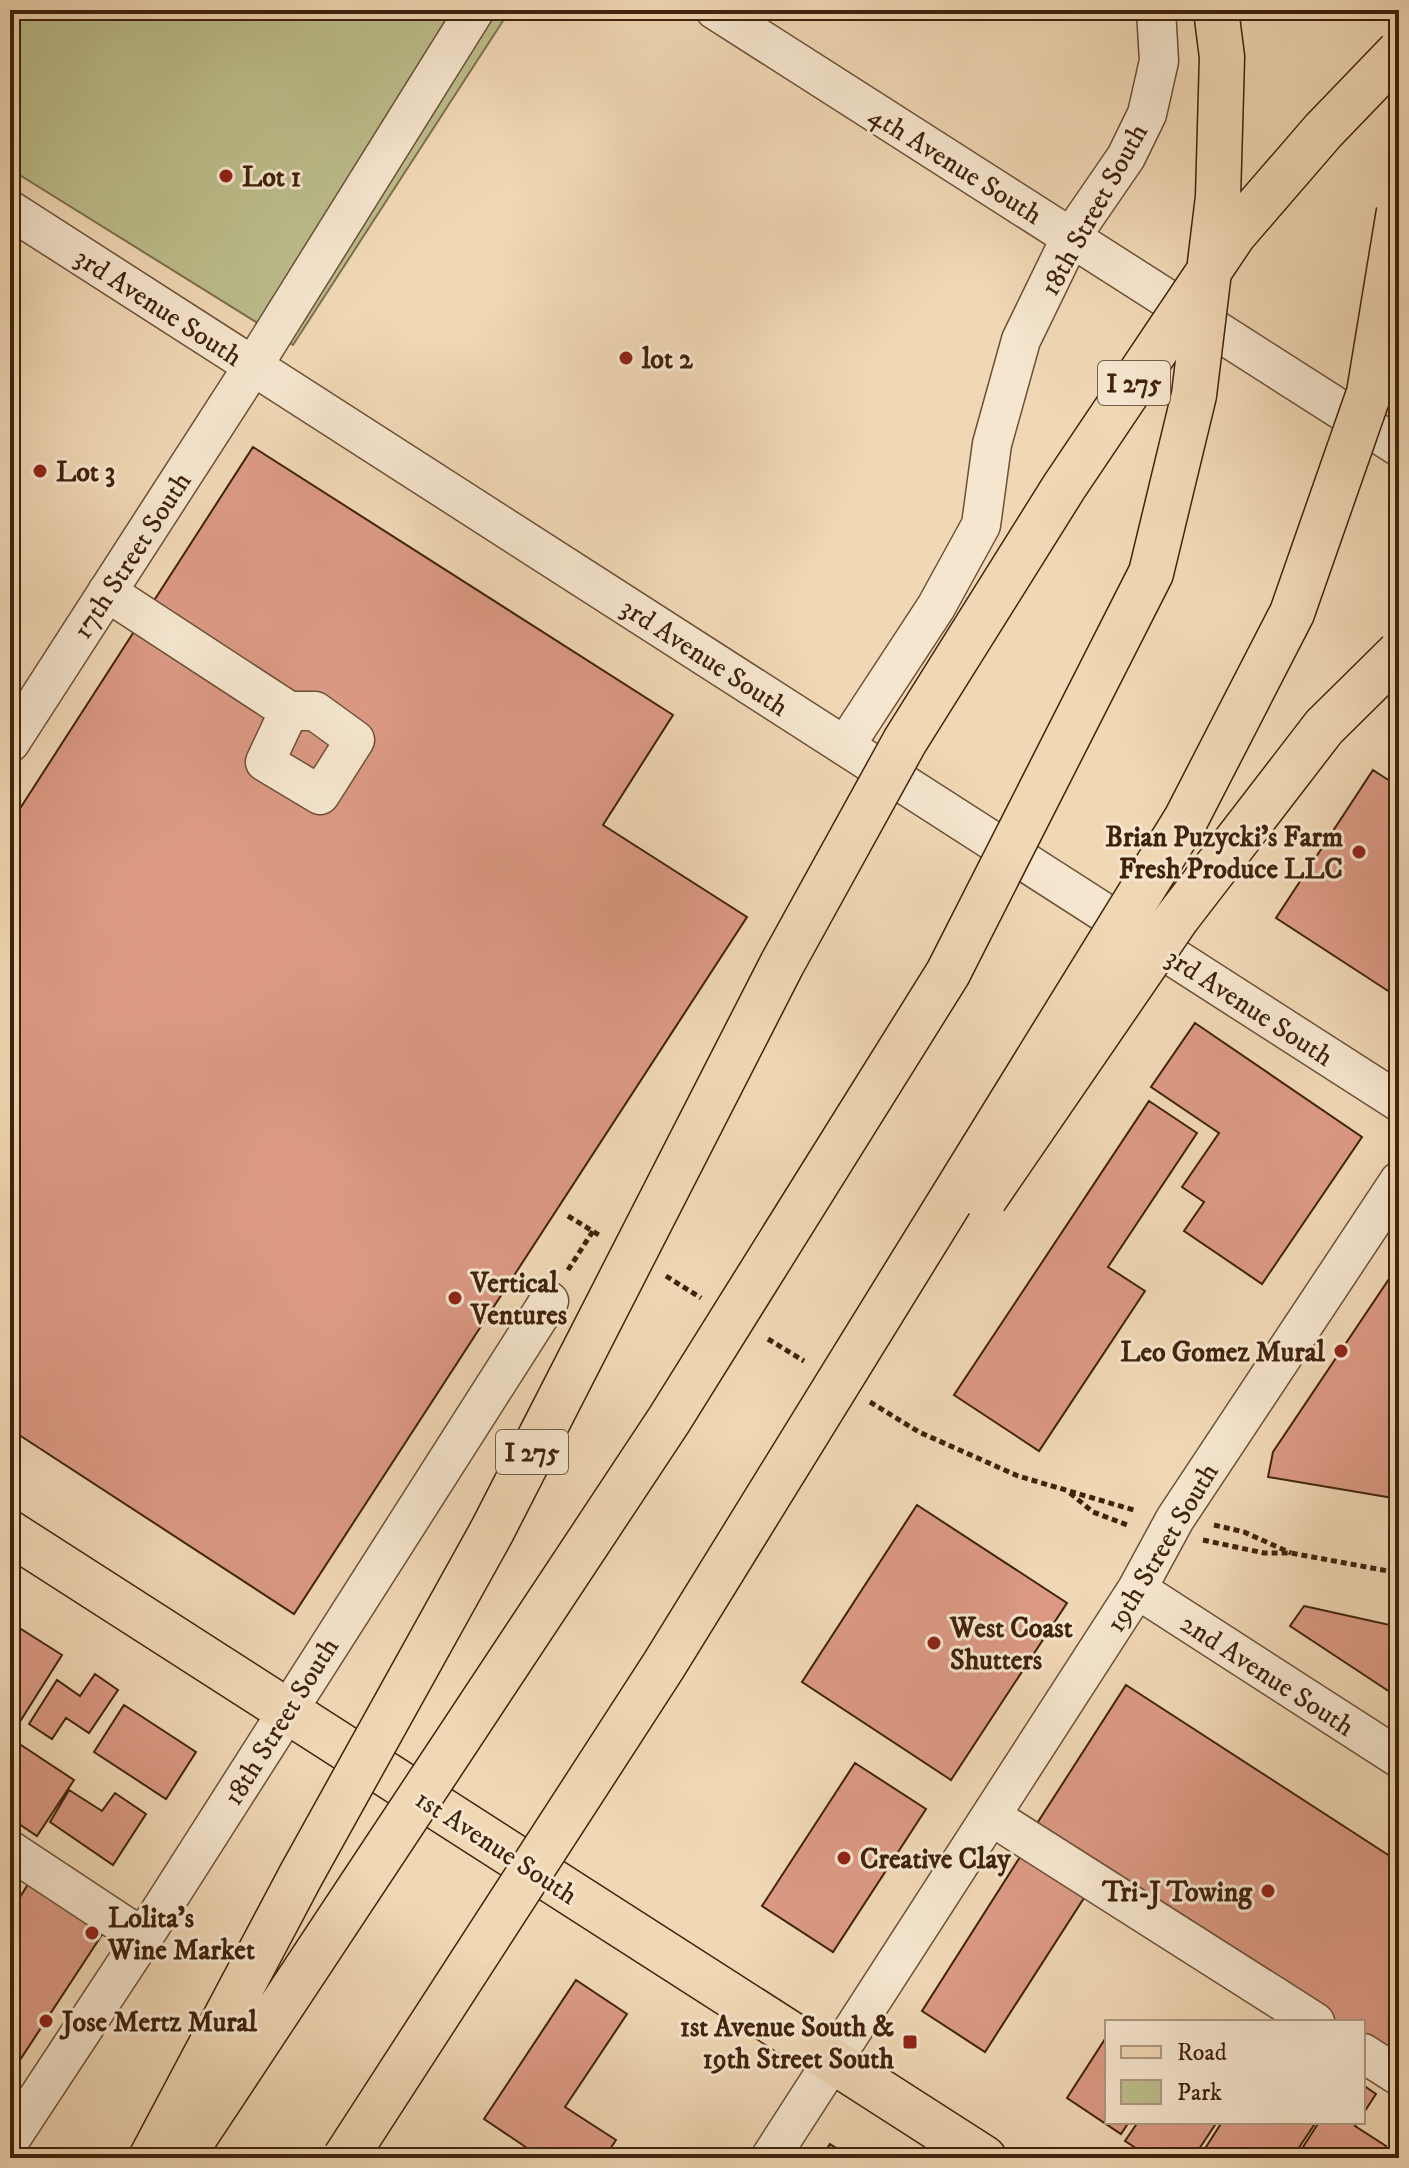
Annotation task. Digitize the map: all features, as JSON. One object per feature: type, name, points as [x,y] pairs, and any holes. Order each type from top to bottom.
[{"type":"main road","points":[[181,2158],[669,1420],[948,973],[1151,573],[1194,395],[1218,197],[1222,57],[1216,10]]},
{"type":"main road","name":"I 275","points":[[151,2158],[301,1875],[492,1531],[782,964],[905,741],[1064,487],[1234,234],[1323,131],[1399,52]]},
{"type":"main road","points":[[345,2158],[664,1665],[1186,819],[1292,613],[1369,393],[1399,211]]},
{"type":"main road","points":[[664,1665],[1177,918],[1324,727],[1399,653]]},
{"type":"main road","name":"1st Avenue South","points":[[10,1533],[984,2158]]},
{"type":"street","name":"17th Street South","points":[[10,743],[253,366],[475,10]]},
{"type":"street","name":"4th Avenue South","points":[[715,10],[1399,447]]},
{"type":"street","name":"18th Street South","points":[[845,746],[936,607],[981,525],[992,444],[1021,340],[1071,237],[1126,157],[1147,114],[1159,61],[1156,10]]},
{"type":"street","name":"3rd Avenue South","points":[[10,210],[1399,1102]]},
{"type":"street","points":[[107,592],[289,711]]},
{"type":"street","name":"19th Street South","points":[[770,2158],[1137,1589],[1175,1519],[1399,1181]]},
{"type":"street","name":"18th Street South","points":[[10,2140],[143,1938],[549,1301]]},
{"type":"street","name":"2nd Avenue South","points":[[1137,1589],[1399,1758]]},
{"type":"street","points":[[991,1816],[1312,2020]]},
{"type":"street","points":[[10,1850],[143,1938]]},
{"type":"street","points":[[1365,2054],[1399,2076]]},
{"type":"path","points":[[549,1301],[593,1231]]},
{"type":"path","points":[[1136,1528],[1107,1520],[1069,1492],[1141,1513]]},
{"type":"path","points":[[1209,1523],[1244,1532],[1291,1553]]},
{"type":"path","points":[[1206,1541],[1399,1573]]},
{"type":"green space","points":[[10,10],[510,10],[293,345],[10,169]]},
{"type":"building","points":[[253,447],[673,715],[603,825],[747,917],[294,1614],[10,1429],[10,824]]},
{"type":"building","name":"Brian Puzycki's Farm Fresh Produce LLC","points":[[1373,770],[1399,787],[1399,998],[1276,918]]},
{"type":"building","points":[[1195,1023],[1362,1137],[1262,1284],[1184,1231],[1204,1202],[1182,1187],[1219,1133],[1151,1087]]},
{"type":"building","points":[[1149,1101],[1197,1133],[1108,1267],[1145,1291],[1039,1451],[954,1395]]},
{"type":"building","points":[[1399,1264],[1399,1499],[1268,1477],[1273,1452]]},
{"type":"building","name":"West Coast Shutters","points":[[917,1505],[1067,1603],[951,1780],[802,1682]]},
{"type":"building","points":[[1304,1606],[1399,1627],[1399,1698],[1290,1626]]},
{"type":"building","points":[[10,1622],[62,1655],[14,1731],[10,1728]]},
{"type":"building","points":[[95,1674],[118,1690],[89,1733],[66,1718],[52,1739],[29,1724],[57,1680],[80,1696]]},
{"type":"building","name":"Tri-J Towing","points":[[1126,1685],[1399,1862],[1399,2061],[1365,2039],[1365,2020],[1336,2020],[1036,1825]]},
{"type":"building","points":[[124,1705],[196,1752],[166,1799],[94,1752]]},
{"type":"building","points":[[18,1743],[74,1780],[37,1836],[10,1818],[10,1755]]},
{"type":"building","name":"Creative Clay","points":[[855,1763],[926,1809],[833,1952],[762,1906]]},
{"type":"building","points":[[69,1790],[102,1811],[115,1793],[146,1814],[113,1865],[50,1822]]},
{"type":"building","points":[[1020,1857],[1084,1898],[985,2052],[922,2011]]},
{"type":"building","points":[[32,1878],[107,1927],[18,2063],[10,2057],[10,1913]]},
{"type":"building","points":[[576,1980],[627,2014],[565,2107],[616,2140],[604,2158],[542,2158],[484,2119]]},
{"type":"building","points":[[1105,2039],[1105,2123],[1067,2098]]},
{"type":"building","points":[[1365,2086],[1376,2094],[1365,2111]]},
{"type":"building","points":[[1106,2124],[1128,2124],[1121,2134]]},
{"type":"building","points":[[1137,2124],[1216,2124],[1193,2158],[1151,2158],[1125,2141]]},
{"type":"building","points":[[1221,2124],[1315,2124],[1292,2158],[1199,2158]]},
{"type":"building","points":[[1318,2124],[1356,2124],[1355,2126],[1386,2146],[1378,2158],[1296,2158]]},
{"type":"building","points":[[830,2144],[852,2158],[821,2158]]},
{"type":"place","name":"Lot 1","points":[[226,176]]},
{"type":"place","name":"lot 2","points":[[626,358]]},
{"type":"place","name":"Lot 3","points":[[40,471]]},
{"type":"place","name":"Brian Puzycki's Farm Fresh Produce LLC","points":[[1359,852]]},
{"type":"place","name":"Vertical Ventures","points":[[455,1298]]},
{"type":"place","name":"Leo Gomez Mural","points":[[1341,1351]]},
{"type":"place","name":"West Coast Shutters","points":[[934,1643]]},
{"type":"place","name":"Creative Clay","points":[[844,1858]]},
{"type":"place","name":"Tri-J Towing","points":[[1268,1891]]},
{"type":"place","name":"Lolita's Wine Market","points":[[92,1933]]},
{"type":"place","name":"Jose Mertz Mural","points":[[46,2021]]},
{"type":"place","name":"1st Avenue South & 19th Street South","points":[[910,2042]]}]
